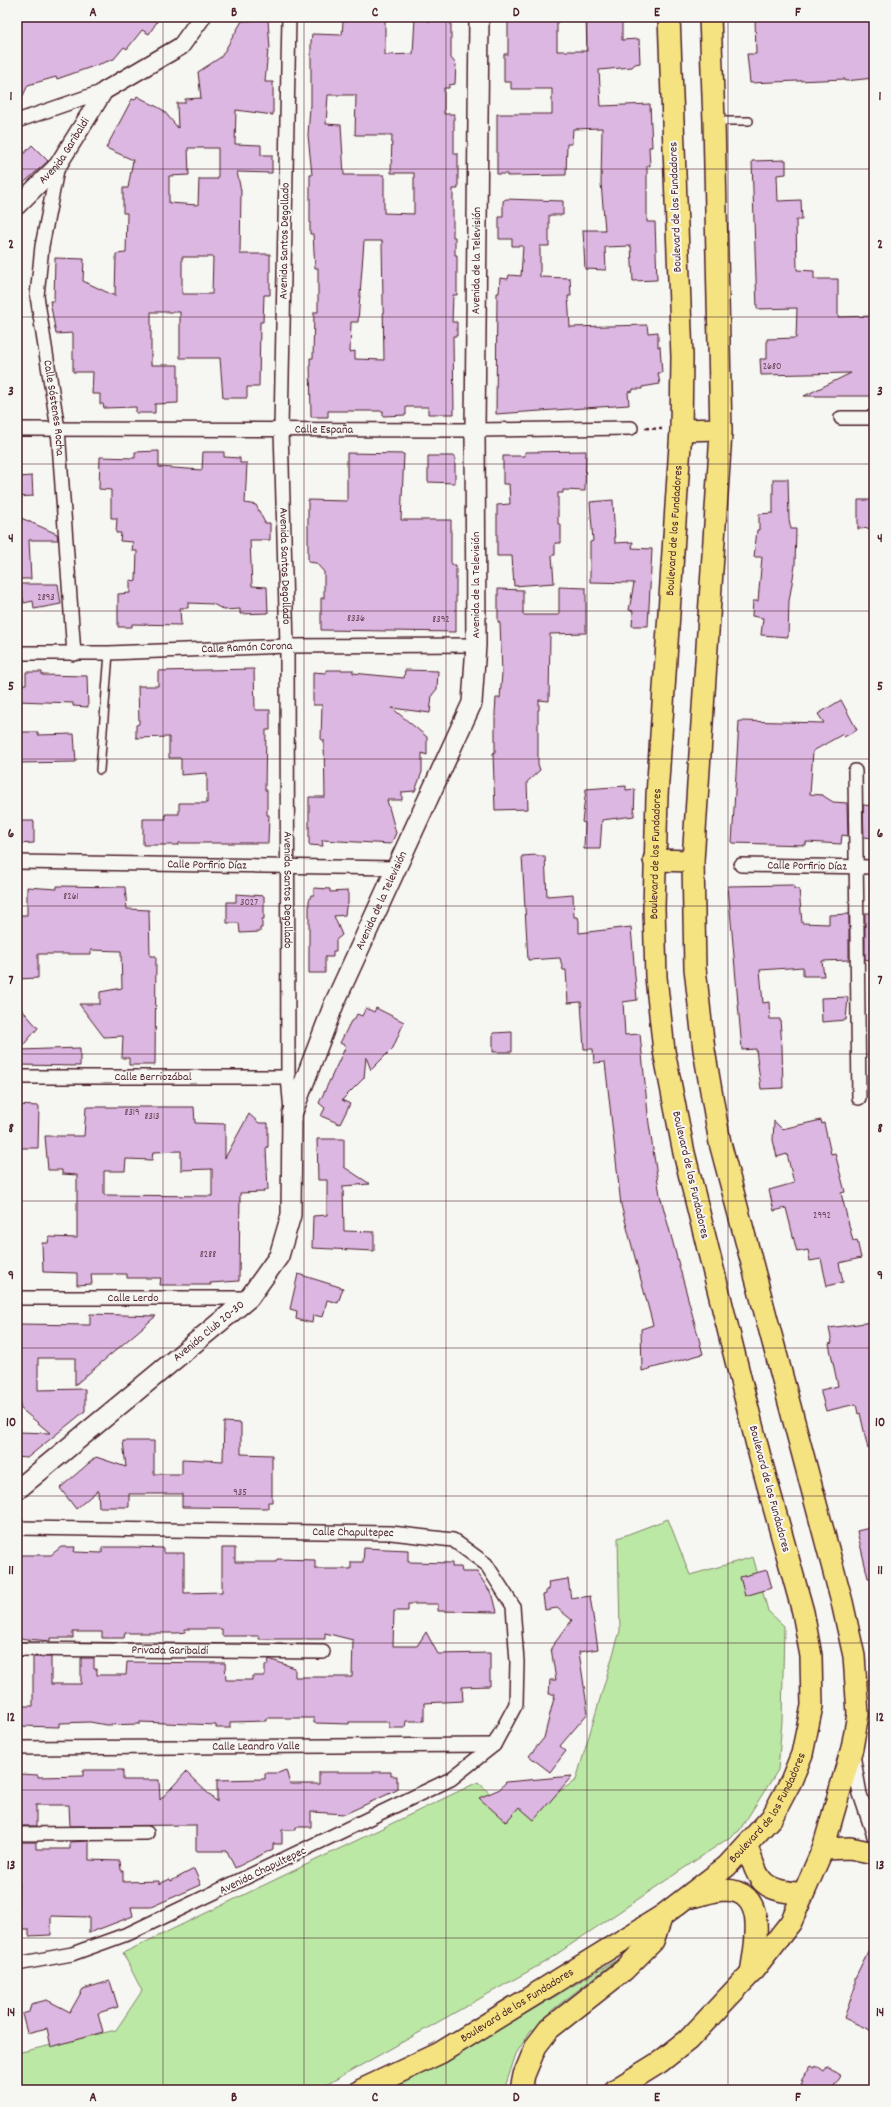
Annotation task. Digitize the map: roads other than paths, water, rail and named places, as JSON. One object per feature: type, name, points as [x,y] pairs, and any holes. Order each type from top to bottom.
[{"type":"main road","name":"Avenida de la Televisión","points":[[292,1114],[334,1004],[472,702],[476,645],[475,430],[479,17]]},
{"type":"main road","name":"Boulevard de los Fundadores","points":[[361,2090],[440,2053],[662,1916],[721,1870],[747,1846],[772,1818],[791,1781],[802,1754],[812,1706],[811,1656],[803,1612],[760,1457],[684,1153],[664,1051],[656,977],[654,860],[681,430],[682,357],[669,17]]},
{"type":"main road","points":[[615,2090],[660,2062],[688,2040],[751,1973],[791,1922],[823,1849],[852,1748],[858,1714],[854,1656],[844,1610],[720,1143],[704,1050],[695,968],[693,861],[721,429],[714,121],[710,17]]},
{"type":"main road","points":[[681,430],[721,429]]},
{"type":"main road","points":[[654,860],[693,861]]},
{"type":"main road","name":"Avenida Club 20-30","points":[[17,1490],[249,1298],[279,1256],[291,1215],[292,1114]]},
{"type":"main road","points":[[747,1846],[756,1873],[762,1883],[772,1890],[803,1894]]},
{"type":"main road","points":[[823,1849],[850,1848],[874,1853]]},
{"type":"main road","points":[[686,1898],[724,1890],[740,1893],[747,1899],[756,1919],[757,1934],[751,1973]]},
{"type":"main road","points":[[520,2090],[536,2046],[549,2029],[624,1970],[652,1941],[662,1916]]},
{"type":"street","points":[[17,121],[104,91],[181,46],[202,17]]},
{"type":"street","name":"Avenida Santos Degollado","points":[[289,17],[281,429],[287,646],[288,1077],[292,1114]]},
{"type":"street","name":"Avenida Garibaldi","points":[[17,206],[58,165],[104,91]]},
{"type":"street","name":"Calle Sóstenes Rocha","points":[[58,165],[42,246],[37,296],[58,429],[74,654]]},
{"type":"street","points":[[841,418],[874,418]]},
{"type":"street","name":"Calle España","points":[[17,429],[475,430],[631,428]]},
{"type":"street","name":"Calle Ramón Corona","points":[[17,653],[74,654],[287,646],[476,645]]},
{"type":"street","points":[[855,771],[859,1098]]},
{"type":"street","name":"Calle Porfirio Díaz","points":[[17,862],[397,868]]},
{"type":"street","name":"Calle Porfirio Díaz","points":[[741,865],[874,867]]},
{"type":"street","name":"Calle Berriozábal","points":[[17,1077],[288,1077]]},
{"type":"street","name":"Calle Lerdo","points":[[17,1298],[249,1298]]},
{"type":"street","name":"Calle Chapultepec","points":[[17,1528],[391,1533],[453,1540],[486,1564],[512,1606],[517,1662],[516,1704],[494,1746]]},
{"type":"street","name":"Privada Garibaldi","points":[[17,1649],[323,1652]]},
{"type":"street","name":"Calle Leandro Valle","points":[[17,1748],[494,1746]]},
{"type":"street","name":"Avenida Chapultepec","points":[[17,1964],[72,1954],[130,1933],[192,1905],[451,1779],[494,1746]]},
{"type":"street","points":[[852,1748],[860,1794],[874,1836]]},
{"type":"street","points":[[17,1834],[147,1833]]},
{"type":"lane","points":[[714,121],[749,121]]},
{"type":"lane","points":[[100,770],[109,653]]}]
